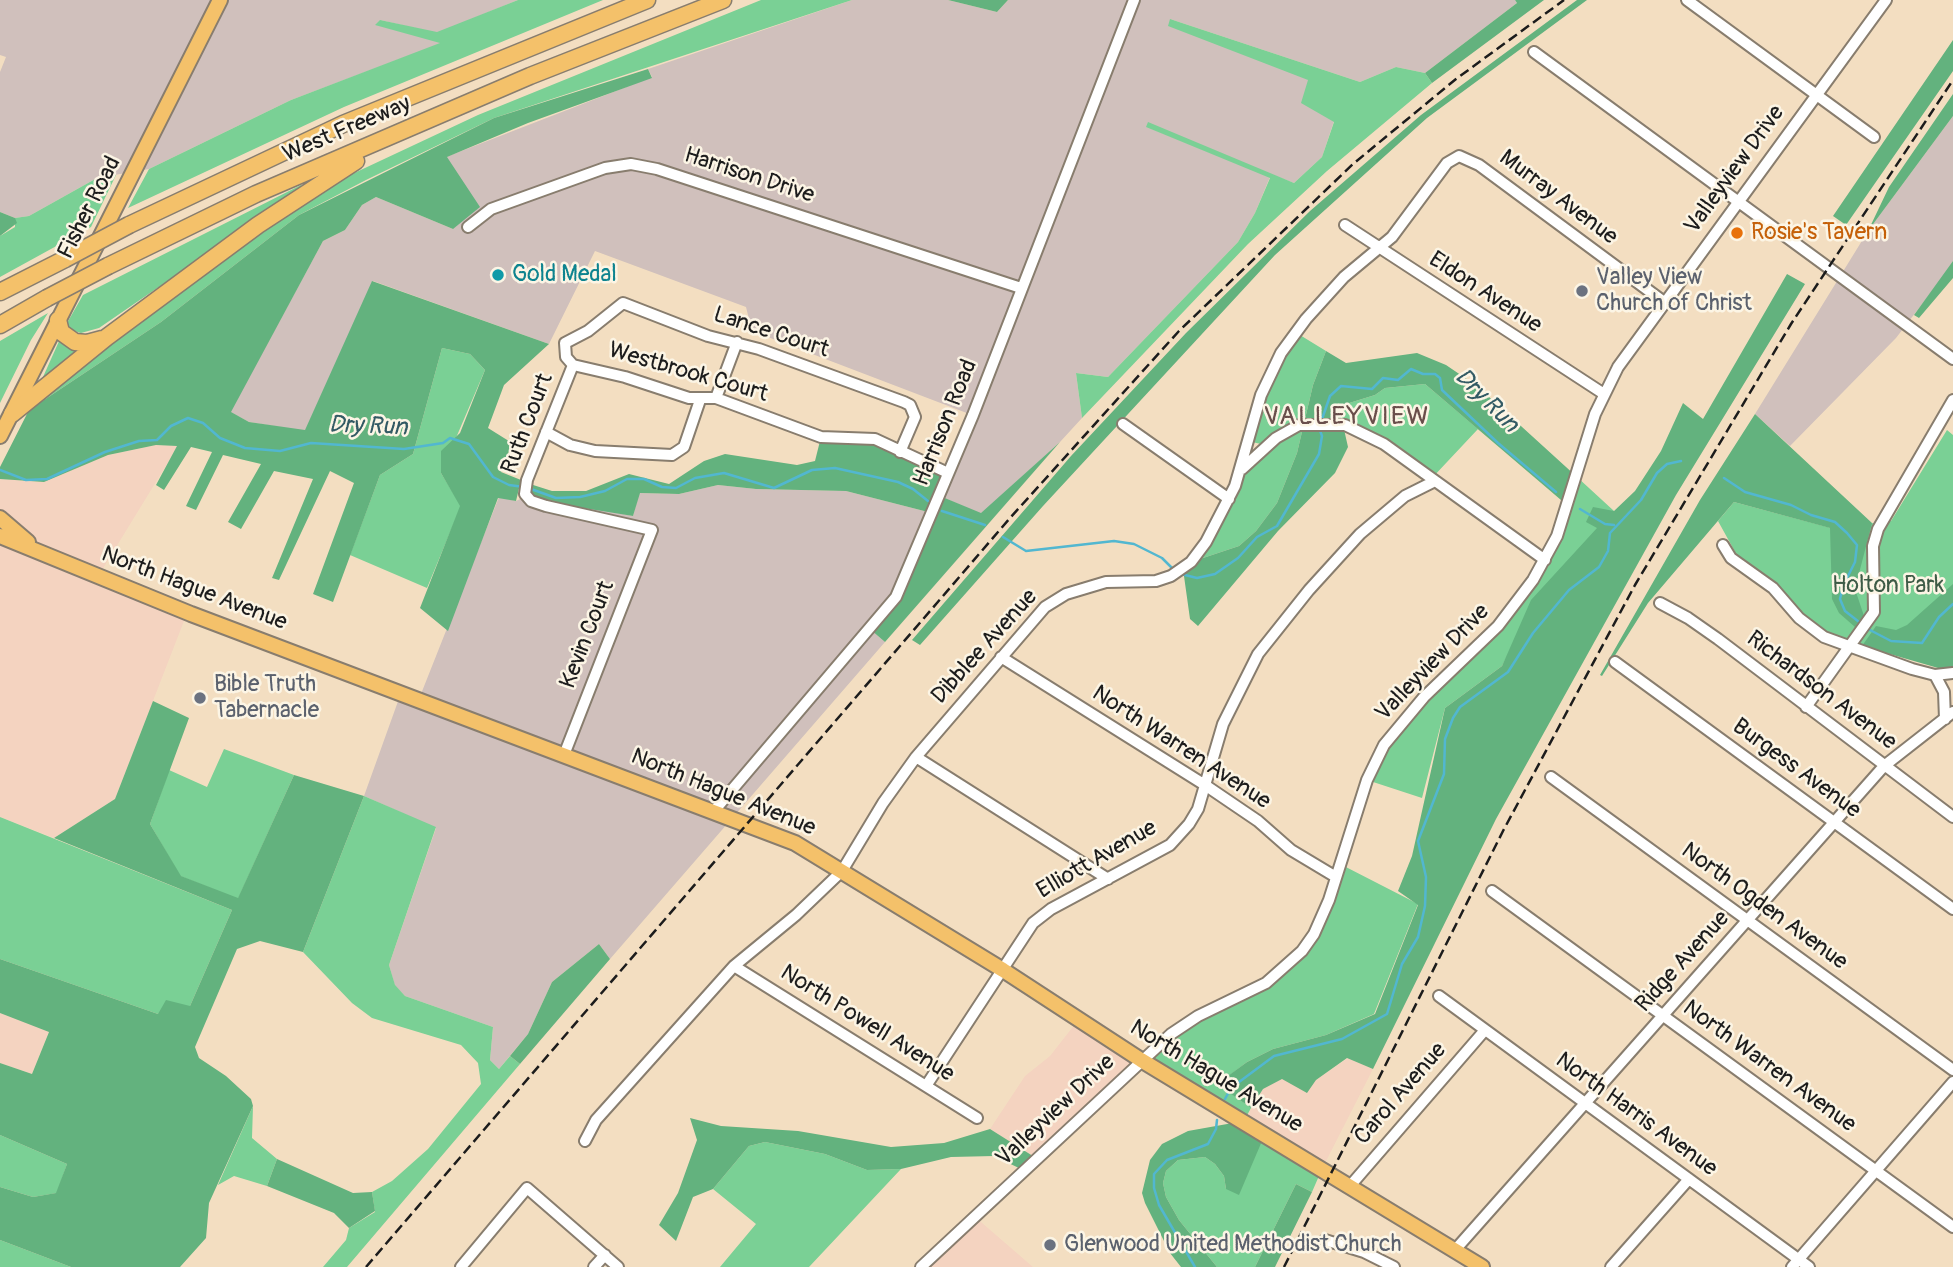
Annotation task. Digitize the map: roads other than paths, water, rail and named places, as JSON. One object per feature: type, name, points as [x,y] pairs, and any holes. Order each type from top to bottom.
[{"type":"highway","name":"West Freeway","points":[[0,292],[129,225],[343,124],[647,0]]},
{"type":"highway","name":"West Freeway","points":[[0,325],[108,266],[256,194],[475,100],[723,0]]},
{"type":"highway","points":[[12,414],[107,337],[258,225],[337,172],[475,100]]},
{"type":"highway","points":[[58,320],[61,332],[75,342],[87,344],[107,337]]},
{"type":"main road","name":"Fisher Road","points":[[0,436],[220,0]]},
{"type":"main road","points":[[0,518],[40,552]]},
{"type":"main road","name":"North Hague Avenue","points":[[0,536],[191,614],[795,843],[1003,970],[1141,1060],[1455,1250],[1475,1265]]},
{"type":"street","name":"Harrison Road","points":[[714,811],[897,597],[1134,0]]},
{"type":"street","points":[[1688,0],[1874,137]]},
{"type":"street","name":"Valleyview Drive","points":[[921,1267],[1141,1060],[1198,1016],[1266,983],[1285,969],[1314,934],[1336,877],[1367,780],[1384,746],[1424,697],[1499,626],[1545,560],[1568,506],[1604,394],[1618,367],[1886,0]]},
{"type":"street","points":[[1534,52],[1953,359]]},
{"type":"street","name":"Dibblee Avenue","points":[[585,1141],[596,1119],[734,966],[796,915],[842,871],[883,803],[916,757],[1045,607],[1066,594],[1106,582],[1156,581],[1183,569],[1206,542],[1229,499],[1261,395],[1280,353],[1344,277],[1392,237],[1447,163],[1459,156]]},
{"type":"street","name":"Murray Avenue","points":[[1459,156],[1479,165],[1664,302]]},
{"type":"street","name":"Harrison Drive","points":[[468,227],[491,209],[605,168],[631,164],[657,169],[1021,288]]},
{"type":"street","name":"Eldon Avenue","points":[[1345,225],[1604,394]]},
{"type":"street","name":"Lance Court","points":[[609,313],[623,303],[904,402],[910,405],[915,416],[900,452]]},
{"type":"street","name":"Ruth Court","points":[[609,313],[588,331],[565,343],[566,357],[573,365],[527,480],[525,494],[547,506],[652,530]]},
{"type":"street","points":[[716,398],[737,342]]},
{"type":"street","name":"Westbrook Court","points":[[573,365],[700,400],[716,398],[821,436],[875,439],[948,473]]},
{"type":"street","points":[[546,432],[570,445],[595,451],[673,455],[684,447],[700,400]]},
{"type":"street","points":[[1806,707],[1870,621],[1875,603],[1873,546],[1878,529],[1953,400]]},
{"type":"street","points":[[1123,424],[1229,499]]},
{"type":"street","points":[[1240,470],[1282,434],[1299,425],[1345,425],[1372,436],[1545,560]]},
{"type":"street","name":"Elliott Avenue","points":[[926,1086],[1026,932],[1042,916],[1170,845],[1198,809],[1232,703],[1258,654],[1280,624],[1373,522],[1405,496],[1435,481]]},
{"type":"street","name":"Kevin Court","points":[[564,755],[652,530]]},
{"type":"street","points":[[1723,545],[1731,558],[1773,589],[1813,630],[1848,648],[1935,675],[1953,673]]},
{"type":"street","name":"Richardson Avenue","points":[[1660,603],[1688,618],[1953,817]]},
{"type":"street","name":"North Warren Avenue","points":[[1001,657],[1205,785],[1258,821],[1290,850],[1336,877]]},
{"type":"street","name":"Burgess Avenue","points":[[1615,662],[1953,909]]},
{"type":"street","points":[[1935,675],[1944,692],[1949,715]]},
{"type":"street","name":"Ridge Avenue","points":[[1455,1250],[1884,766],[1949,715]]},
{"type":"street","points":[[916,757],[1108,879]]},
{"type":"street","name":"North Ogden Avenue","points":[[1551,777],[1953,1070]]},
{"type":"street","name":"North Warren Avenue","points":[[1492,891],[1953,1227]]},
{"type":"street","name":"North Powell Avenue","points":[[734,966],[977,1118]]},
{"type":"street","name":"North Harris Avenue","points":[[1439,996],[1689,1179],[1795,1263],[1810,1267]]},
{"type":"street","name":"Carol Avenue","points":[[1350,1186],[1485,1030]]},
{"type":"street","points":[[1795,1263],[1953,1082]]},
{"type":"street","points":[[1611,1267],[1689,1179]]},
{"type":"street","points":[[461,1267],[527,1188],[618,1267]]},
{"type":"street","points":[[1325,1240],[1364,1252],[1394,1267]]},
{"type":"street","points":[[594,1267],[605,1255]]},
{"type":"waterway","name":"Dry Run","points":[[1321,422],[1330,396],[1341,386],[1372,389],[1383,378],[1398,380],[1411,369],[1423,374],[1435,374],[1440,378],[1442,390],[1498,443],[1556,492]]},
{"type":"waterway","name":"Dry Run","points":[[0,470],[26,480],[47,479],[105,452],[139,441],[157,440],[171,426],[188,418],[203,423],[220,438],[245,448],[280,451],[311,443],[404,449],[443,443],[450,438],[469,444],[493,477],[509,485],[524,487]]},
{"type":"waterway","name":"Dry Run","points":[[1181,574],[1197,578],[1215,574],[1238,558],[1257,537],[1277,526],[1319,454],[1322,436],[1319,428]]},
{"type":"waterway","points":[[1225,1099],[1231,1088],[1274,1056],[1342,1039],[1387,1014],[1402,964],[1418,937],[1425,906],[1426,877],[1418,841],[1444,774],[1445,739],[1453,718],[1460,707],[1508,672],[1533,633],[1569,590],[1599,567],[1608,551],[1610,533],[1641,500],[1657,473],[1667,464],[1681,461]]},
{"type":"waterway","name":"Dry Run","points":[[531,489],[556,498],[580,497],[605,491],[627,479],[644,479],[662,487],[676,488],[695,478],[724,473],[774,488],[812,470],[835,468],[898,482],[913,489],[928,501]]},
{"type":"waterway","name":"Dry Run","points":[[1724,478],[1745,492],[1791,505],[1811,515],[1835,522],[1847,533],[1857,545],[1855,562],[1843,586],[1840,599],[1845,611],[1863,625]]},
{"type":"waterway","name":"Dry Run","points":[[1580,509],[1605,524],[1614,525]]},
{"type":"waterway","name":"Dry Run","points":[[942,511],[985,525]]},
{"type":"waterway","name":"Dry Run","points":[[1003,537],[1026,551],[1114,541],[1134,544],[1162,558],[1173,569]]},
{"type":"waterway","name":"Dry Run","points":[[1868,629],[1891,641],[1922,643],[1939,617],[1953,604]]},
{"type":"waterway","points":[[1195,1267],[1159,1205],[1154,1188],[1154,1174],[1167,1160],[1208,1144],[1216,1129],[1217,1120]]},
{"type":"railway","points":[[366,1267],[1010,518],[1179,331],[1353,164],[1456,79],[1564,0]]},
{"type":"railway","points":[[1284,1267],[1503,831],[1635,585],[1791,324],[1953,80]]},
{"type":"place","name":"Rosie's Tavern","points":[[1737,233]]},
{"type":"place","name":"Gold Medal","points":[[498,275]]},
{"type":"place","name":"Valley View Church of Christ","points":[[1582,291]]},
{"type":"place","name":"Bible Truth Tabernacle","points":[[200,698]]},
{"type":"place","name":"Glenwood United Methodist Church","points":[[1050,1245]]},
{"type":"district","name":"VALLEYVIEW","points":[[1347,417]]},
{"type":"park label","name":"Holton Park","points":[[1888,586]]}]
